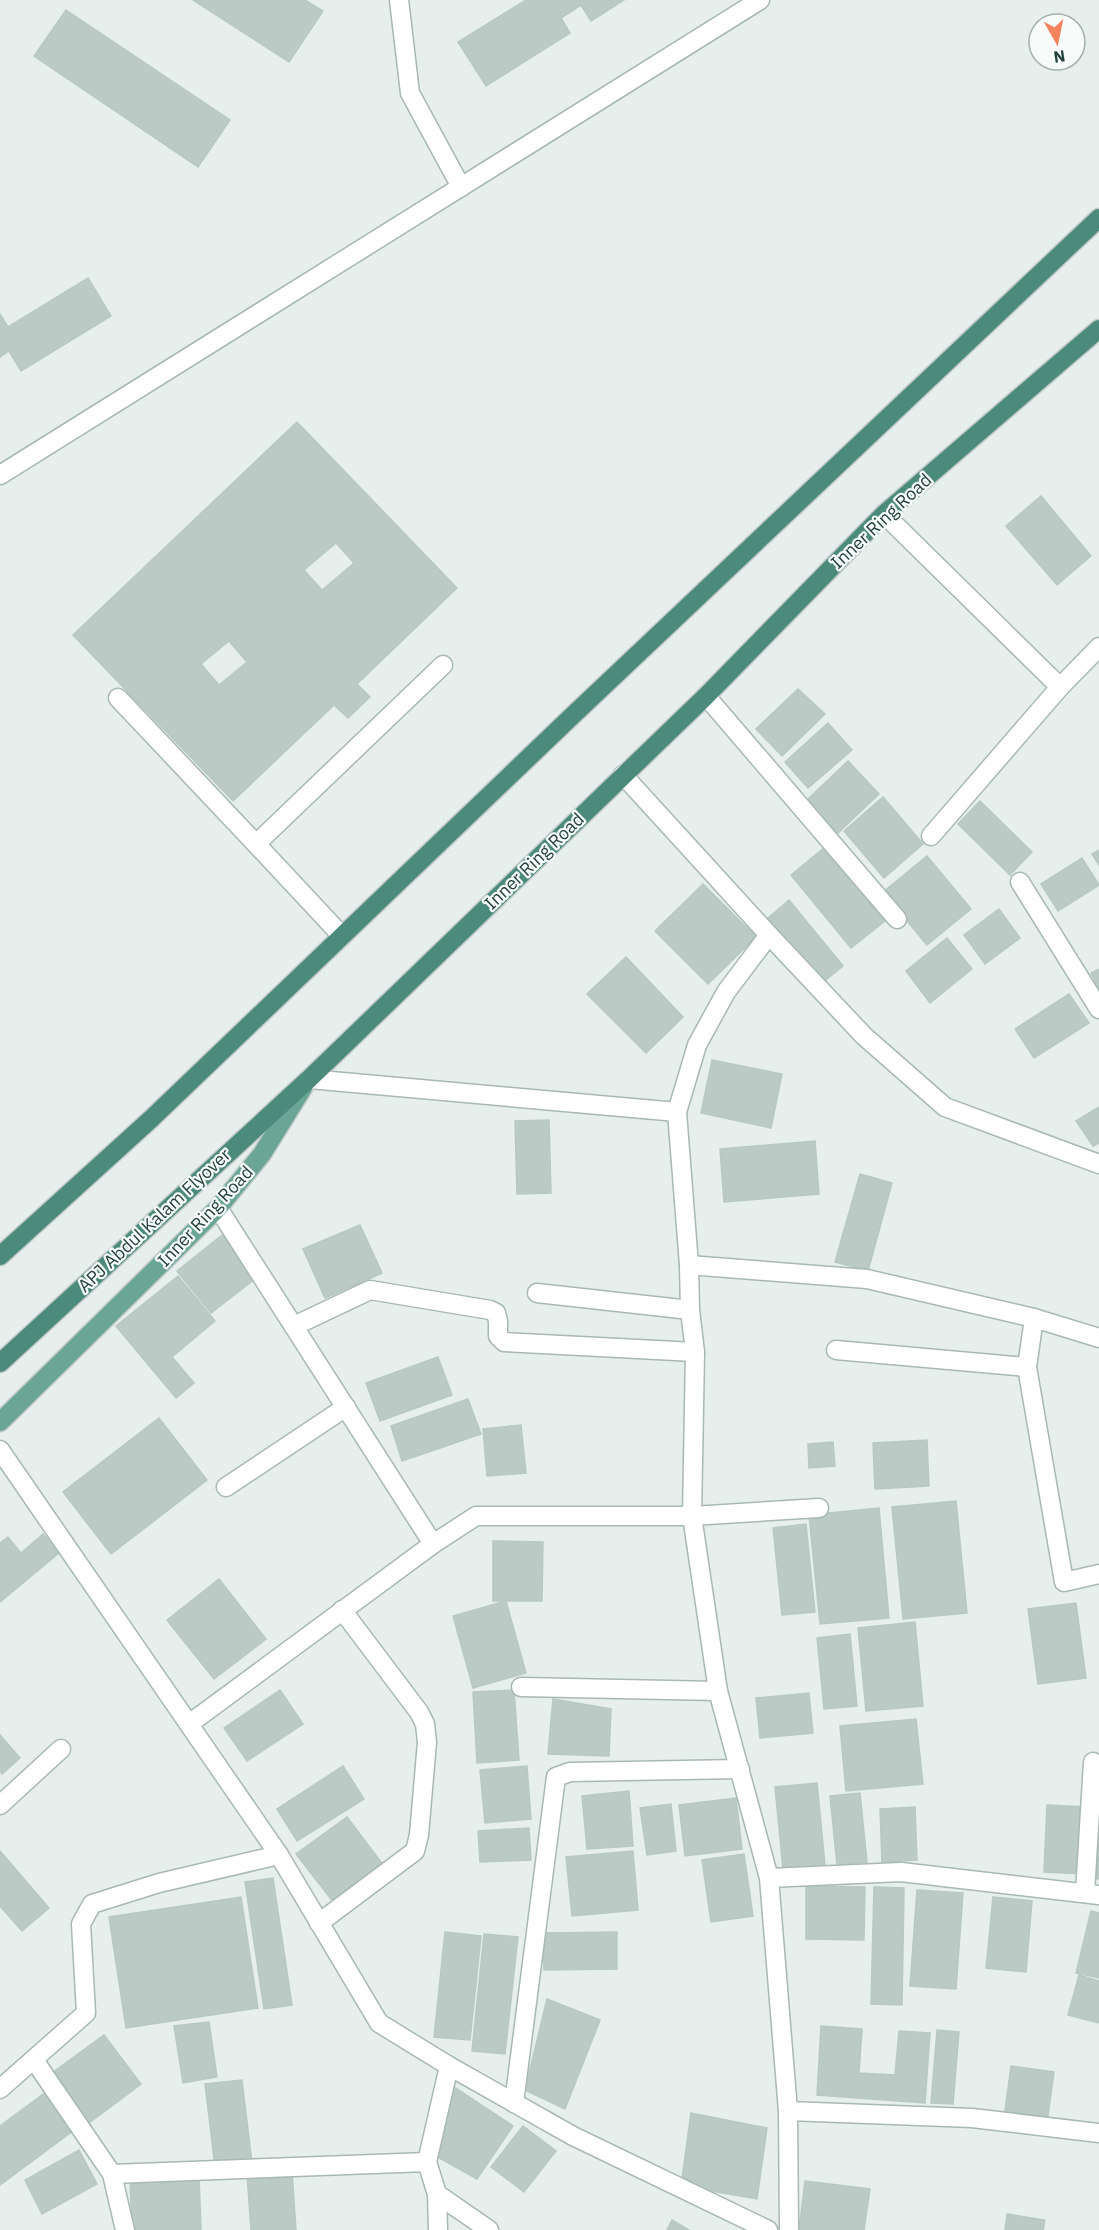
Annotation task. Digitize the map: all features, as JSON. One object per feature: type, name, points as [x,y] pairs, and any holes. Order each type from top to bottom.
[{"type":"highway","points":[[0,1256],[151,1119],[1099,218]]},
{"type":"highway","name":"Inner Ring Road","points":[[309,1078],[706,696],[884,514],[1099,329]]},
{"type":"highway","name":"APJ Abdul Kalam Flyover","points":[[0,1363],[309,1078]]},
{"type":"main road","name":"Inner Ring Road","points":[[0,1422],[218,1208],[262,1154],[309,1078]]},
{"type":"street","points":[[399,0],[410,93],[461,187]]},
{"type":"street","points":[[0,476],[760,0]]},
{"type":"street","points":[[884,514],[1060,687]]},
{"type":"street","points":[[931,836],[1060,687],[1099,647]]},
{"type":"street","points":[[256,844],[443,665]]},
{"type":"street","points":[[706,696],[897,919]]},
{"type":"street","points":[[118,698],[342,936]]},
{"type":"street","points":[[623,775],[864,1036],[945,1107],[1099,1164]]},
{"type":"street","points":[[1020,882],[1099,1009]]},
{"type":"street","points":[[769,935],[726,992],[697,1045],[677,1112],[689,1265],[690,1310],[695,1352],[692,1516],[718,1690],[769,1878],[788,2111],[789,2230]]},
{"type":"street","points":[[309,1078],[677,1112]]},
{"type":"street","points":[[218,1208],[433,1544]]},
{"type":"street","points":[[689,1265],[867,1279],[1034,1318],[1099,1338]]},
{"type":"street","points":[[294,1326],[370,1290],[490,1310],[496,1313],[498,1336],[504,1342],[695,1352]]},
{"type":"street","points":[[537,1293],[690,1310]]},
{"type":"street","points":[[1034,1318],[1027,1367],[1064,1582],[1099,1575]]},
{"type":"street","points":[[836,1350],[1027,1367]]},
{"type":"street","points":[[226,1487],[346,1407]]},
{"type":"street","points":[[0,1450],[279,1855],[379,2023],[449,2066],[573,2136],[768,2230]]},
{"type":"street","points":[[189,1724],[433,1544],[476,1516],[692,1516],[819,1508]]},
{"type":"street","points":[[320,1923],[415,1851],[419,1835],[428,1742],[425,1725],[419,1712],[342,1610]]},
{"type":"street","points":[[521,1687],[718,1690]]},
{"type":"street","points":[[0,1805],[61,1749]]},
{"type":"street","points":[[769,1878],[901,1872],[1092,1894],[1093,1762]]},
{"type":"street","points":[[514,2103],[556,1777],[570,1772],[740,1769]]},
{"type":"street","points":[[0,2089],[86,2013],[81,1924],[92,1904],[159,1883],[279,1855]]},
{"type":"street","points":[[34,2060],[112,2174],[125,2230]]},
{"type":"street","points":[[438,2230],[436,2194],[427,2162],[449,2066]]},
{"type":"street","points":[[788,2111],[972,2118],[1099,2133]]},
{"type":"street","points":[[112,2174],[427,2162]]},
{"type":"street","points":[[436,2194],[489,2230]]},
{"type":"building","points":[[193,0],[305,0],[323,11],[289,62]]},
{"type":"building","points":[[526,0],[624,0],[591,21],[581,5],[561,18],[570,33],[486,86],[458,42]]},
{"type":"building","points":[[66,10],[230,120],[198,167],[34,56]]},
{"type":"building","points":[[88,278],[111,316],[21,371],[9,351],[0,357],[0,314],[8,327]]},
{"type":"building","points":[[297,422],[457,588],[357,684],[370,697],[348,718],[334,705],[233,801],[73,635]],"holes":[[[336,543],[354,563],[322,590],[304,570]],[[229,641],[247,662],[219,685],[201,664]]]},
{"type":"building","points":[[1041,496],[1091,556],[1057,585],[1006,526]]},
{"type":"building","points":[[798,689],[825,714],[782,756],[756,729]]},
{"type":"building","points":[[828,723],[852,750],[808,788],[785,762]]},
{"type":"building","points":[[848,761],[879,794],[837,834],[806,801]]},
{"type":"building","points":[[883,797],[923,844],[884,878],[844,831]]},
{"type":"building","points":[[980,801],[1032,852],[1010,875],[958,824]]},
{"type":"building","points":[[825,847],[885,921],[851,948],[791,875]]},
{"type":"building","points":[[1099,850],[1099,865],[1092,854]]},
{"type":"building","points":[[927,856],[971,909],[927,945],[883,892]]},
{"type":"building","points":[[1082,858],[1099,885],[1058,911],[1041,884]]},
{"type":"building","points":[[703,884],[756,937],[708,984],[655,931]]},
{"type":"building","points":[[789,900],[843,966],[822,983],[768,918]]},
{"type":"building","points":[[999,909],[1020,938],[985,964],[964,935]]},
{"type":"building","points":[[947,938],[972,969],[930,1003],[906,971]]},
{"type":"building","points":[[626,957],[683,1017],[646,1053],[587,994]]},
{"type":"building","points":[[1099,969],[1099,989],[1091,973]]},
{"type":"building","points":[[1069,994],[1089,1023],[1034,1058],[1015,1029]]},
{"type":"building","points":[[712,1060],[782,1074],[771,1128],[701,1113]]},
{"type":"building","points":[[1099,1107],[1099,1143],[1093,1146],[1076,1121]]},
{"type":"building","points":[[549,1120],[551,1193],[517,1194],[515,1121]]},
{"type":"building","points":[[815,1141],[819,1194],[724,1202],[720,1149]]},
{"type":"building","points":[[860,1174],[892,1183],[868,1271],[835,1262]]},
{"type":"building","points":[[360,1225],[382,1273],[325,1298],[303,1249]]},
{"type":"building","points":[[222,1235],[256,1278],[211,1313],[177,1271]]},
{"type":"building","points":[[178,1276],[215,1321],[172,1357],[194,1383],[176,1398],[116,1326]]},
{"type":"building","points":[[438,1357],[452,1395],[380,1421],[366,1383]]},
{"type":"building","points":[[468,1399],[481,1434],[402,1461],[391,1426]]},
{"type":"building","points":[[159,1418],[207,1480],[111,1554],[63,1492]]},
{"type":"building","points":[[521,1425],[526,1473],[487,1476],[483,1429]]},
{"type":"building","points":[[927,1440],[929,1486],[875,1489],[873,1443]]},
{"type":"building","points":[[833,1442],[835,1466],[809,1468],[808,1444]]},
{"type":"building","points":[[956,1501],[967,1613],[903,1619],[892,1507]]},
{"type":"building","points":[[879,1508],[889,1618],[820,1624],[809,1515]]},
{"type":"building","points":[[806,1524],[815,1612],[782,1615],[773,1528]]},
{"type":"building","points":[[43,1534],[59,1553],[0,1602],[0,1543],[8,1537],[21,1553]]},
{"type":"building","points":[[493,1541],[543,1542],[542,1601],[493,1601]]},
{"type":"building","points":[[219,1579],[266,1639],[214,1679],[167,1620]]},
{"type":"building","points":[[506,1601],[526,1673],[473,1688],[453,1616]]},
{"type":"building","points":[[1076,1603],[1086,1678],[1038,1684],[1028,1609]]},
{"type":"building","points":[[915,1622],[923,1706],[866,1711],[858,1628]]},
{"type":"building","points":[[850,1634],[857,1706],[824,1709],[817,1638]]},
{"type":"building","points":[[280,1690],[303,1724],[247,1761],[224,1728]]},
{"type":"building","points":[[514,1690],[519,1760],[477,1763],[473,1692]]},
{"type":"building","points":[[809,1693],[813,1733],[760,1738],[756,1698]]},
{"type":"building","points":[[553,1699],[611,1709],[609,1756],[548,1754]]},
{"type":"building","points":[[916,1719],[923,1784],[846,1791],[840,1726]]},
{"type":"building","points":[[0,1735],[20,1758],[2,1774],[0,1771]]},
{"type":"building","points":[[343,1766],[364,1799],[297,1841],[277,1809]]},
{"type":"building","points":[[527,1766],[531,1819],[485,1823],[480,1770]]},
{"type":"building","points":[[817,1783],[825,1865],[783,1869],[775,1787]]},
{"type":"building","points":[[629,1791],[633,1846],[587,1849],[582,1796]]},
{"type":"building","points":[[860,1793],[867,1862],[837,1865],[830,1796]]},
{"type":"building","points":[[736,1798],[742,1849],[685,1856],[679,1805]]},
{"type":"building","points":[[671,1804],[676,1851],[647,1855],[640,1808]]},
{"type":"building","points":[[1047,1805],[1086,1807],[1083,1874],[1044,1872]]},
{"type":"building","points":[[915,1807],[917,1860],[882,1862],[880,1809]]},
{"type":"building","points":[[1095,1812],[1099,1812],[1099,1879],[1089,1878]]},
{"type":"building","points":[[347,1817],[384,1866],[334,1903],[296,1854]]},
{"type":"building","points":[[529,1828],[531,1860],[480,1862],[478,1831]]},
{"type":"building","points":[[0,1851],[49,1908],[22,1931],[0,1906]]},
{"type":"building","points":[[633,1851],[638,1910],[572,1916],[566,1857]]},
{"type":"building","points":[[744,1854],[753,1916],[711,1922],[702,1860]]},
{"type":"building","points":[[273,1878],[292,2005],[264,2009],[245,1882]]},
{"type":"building","points":[[806,1886],[865,1887],[864,1940],[806,1939]]},
{"type":"building","points":[[874,1887],[904,1888],[902,2005],[871,2004]]},
{"type":"building","points":[[917,1890],[963,1893],[956,1989],[910,1986]]},
{"type":"building","points":[[241,1897],[258,2008],[126,2028],[109,1917]]},
{"type":"building","points":[[993,1897],[1032,1901],[1026,1972],[986,1968]]},
{"type":"building","points":[[1091,1911],[1099,1913],[1099,1978],[1076,1973]]},
{"type":"building","points":[[445,1932],[481,1936],[470,2040],[434,2037]]},
{"type":"building","points":[[617,1932],[617,1969],[544,1970],[543,1933]]},
{"type":"building","points":[[484,1934],[518,1937],[505,2054],[472,2051]]},
{"type":"building","points":[[1079,1975],[1099,1981],[1099,2023],[1068,2015]]},
{"type":"building","points":[[547,1999],[600,2020],[565,2109],[525,2090]]},
{"type":"building","points":[[209,2022],[217,2077],[183,2083],[174,2026]]},
{"type":"building","points":[[821,2026],[862,2029],[859,2073],[895,2075],[899,2031],[930,2033],[925,2103],[817,2095]]},
{"type":"building","points":[[937,2030],[959,2032],[953,2104],[931,2103]]},
{"type":"building","points":[[104,2035],[141,2084],[89,2123],[52,2073]]},
{"type":"building","points":[[1011,2066],[1054,2072],[1047,2123],[1004,2118]]},
{"type":"building","points":[[242,2080],[252,2163],[215,2167],[205,2084]]},
{"type":"building","points":[[448,2083],[513,2126],[477,2179],[436,2156]]},
{"type":"building","points":[[46,2092],[74,2130],[0,2185],[0,2126]]},
{"type":"building","points":[[691,2113],[767,2128],[757,2199],[681,2186]]},
{"type":"building","points":[[523,2126],[556,2151],[524,2192],[491,2167]]},
{"type":"building","points":[[79,2150],[97,2184],[42,2214],[25,2180]]},
{"type":"building","points":[[292,2171],[296,2230],[251,2230],[247,2174]]},
{"type":"building","points":[[199,2176],[201,2230],[132,2230],[130,2178]]},
{"type":"building","points":[[805,2181],[870,2189],[864,2230],[799,2230]]},
{"type":"building","points":[[1007,2214],[1045,2220],[1043,2230],[1005,2230]]},
{"type":"building","points":[[672,2220],[689,2230],[667,2230]]}]
